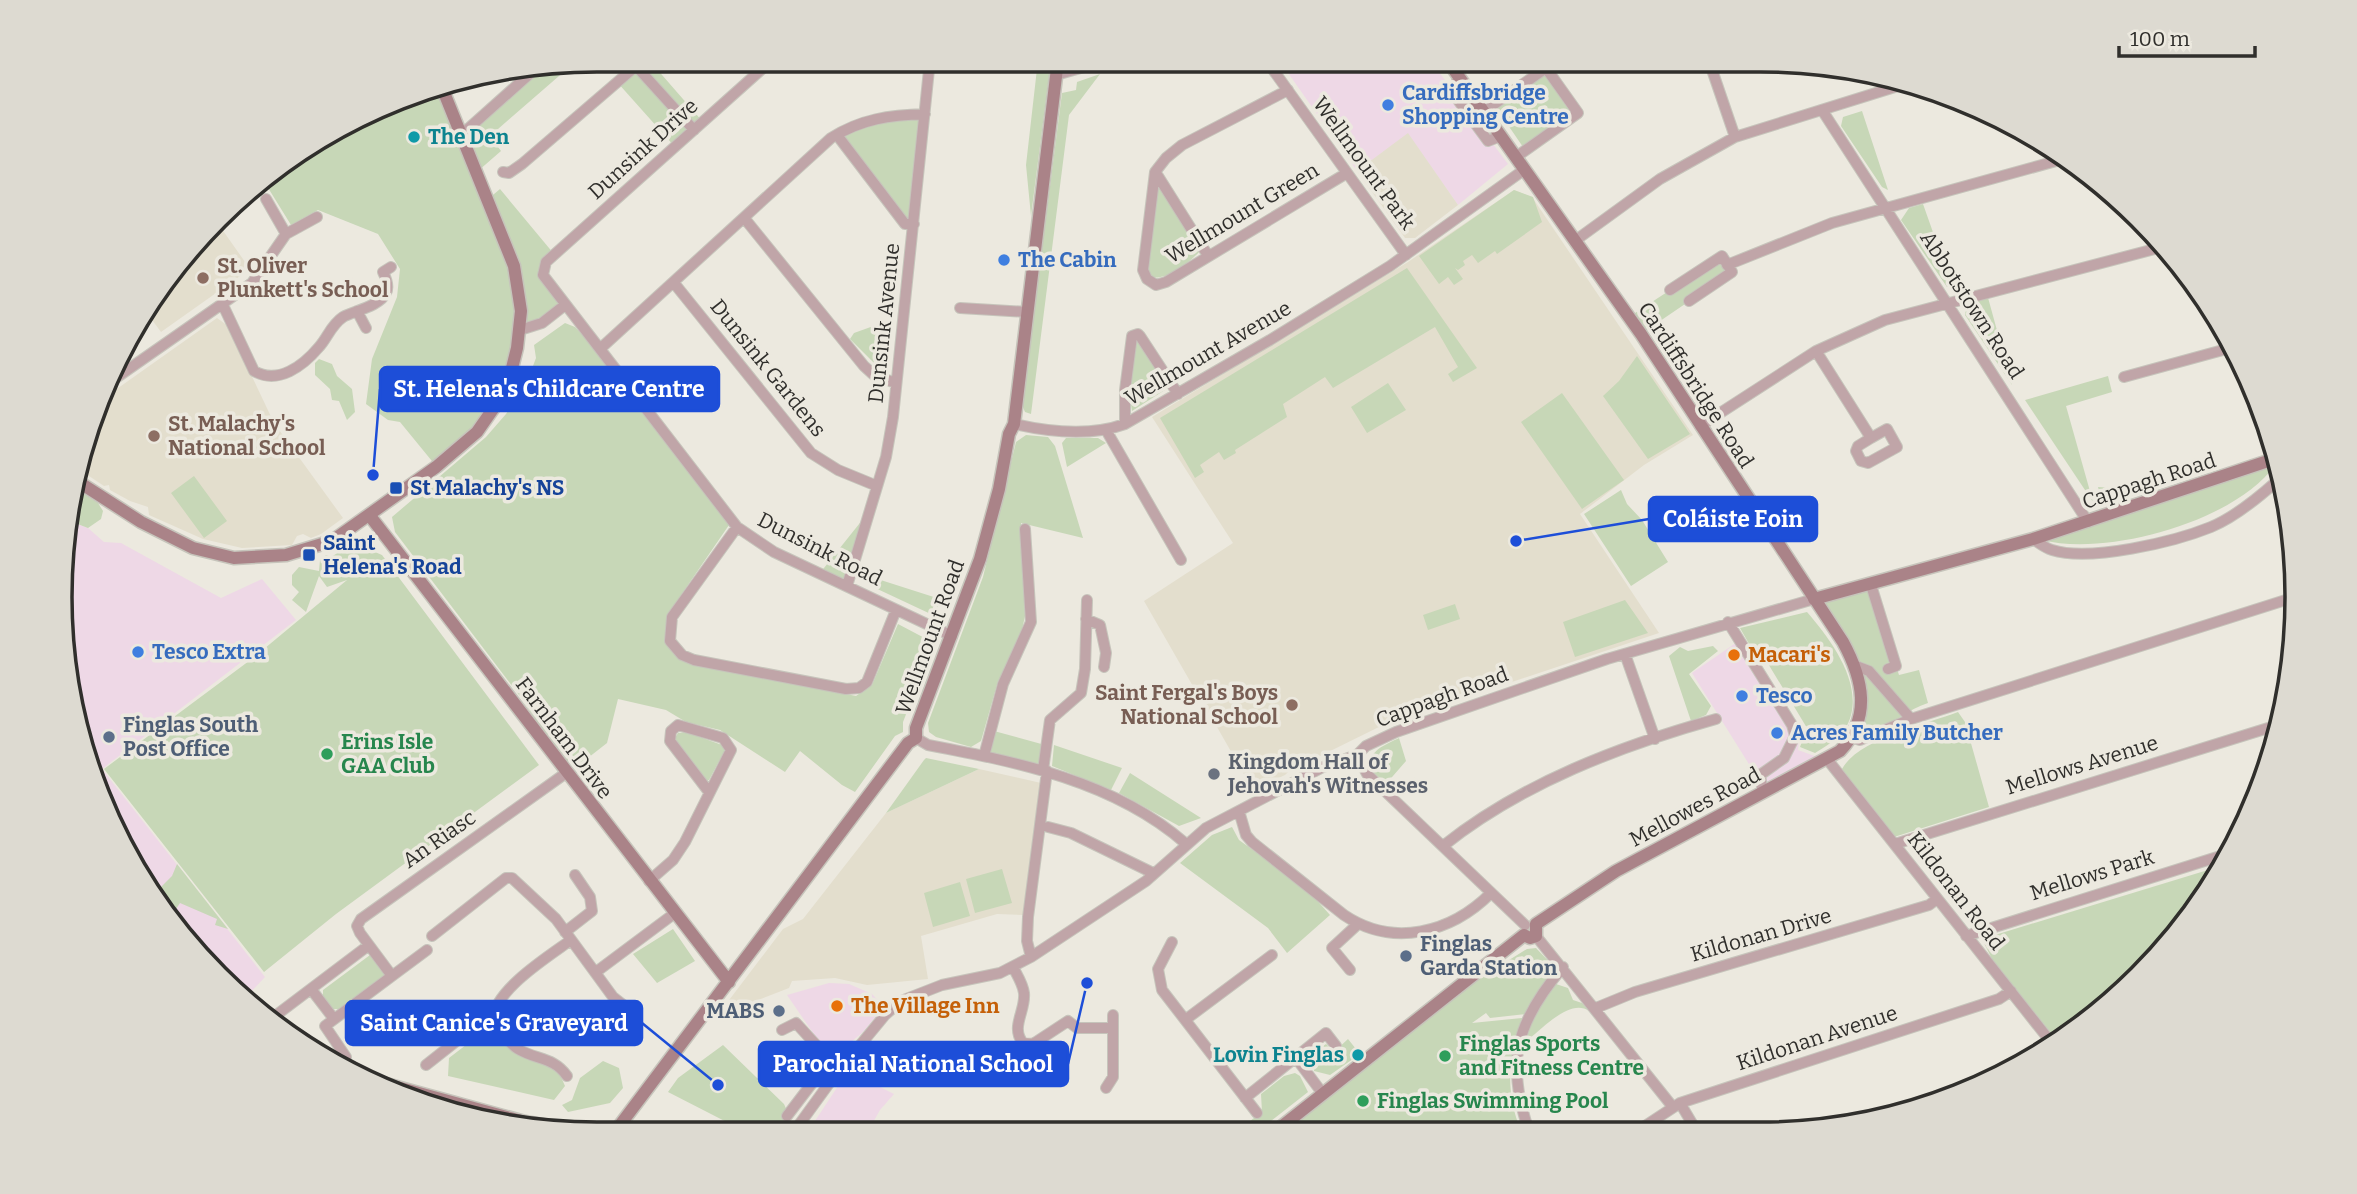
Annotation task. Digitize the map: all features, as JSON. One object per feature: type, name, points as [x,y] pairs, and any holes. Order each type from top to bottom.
[{"type":"street","points":[[503,172],[509,173],[522,164],[629,72]]},
{"type":"street","points":[[646,72],[694,130]]},
{"type":"street","name":"Dunsink Drive","points":[[543,269],[545,262],[759,72]]},
{"type":"street","name":"Dunsink Avenue","points":[[847,586],[886,457],[897,383],[929,72]]},
{"type":"street","name":"Wellmount Road","points":[[622,1122],[908,743],[916,738],[916,728],[980,559],[999,489],[1009,434],[1014,424],[1056,72]]},
{"type":"street","points":[[1056,75],[1067,72]]},
{"type":"street","name":"Wellmount Park","points":[[1275,72],[1406,255]]},
{"type":"street","name":"Cardiffsbridge Road","points":[[1455,72],[1576,240],[1814,599],[1856,666],[1863,692],[1861,715]]},
{"type":"street","points":[[1483,112],[1540,72]]},
{"type":"street","points":[[1516,157],[1578,113],[1549,72]]},
{"type":"street","points":[[1713,72],[1735,137]]},
{"type":"street","points":[[460,136],[527,76]]},
{"type":"street","points":[[1459,77],[1452,92],[1488,141],[1502,136]]},
{"type":"street","points":[[1576,240],[1660,179],[1735,137],[1890,89]]},
{"type":"street","points":[[1207,254],[1156,172],[1182,145],[1288,90]]},
{"type":"street","points":[[84,485],[168,537],[193,548],[234,558],[305,551],[332,541],[370,516],[461,448],[477,432],[500,399],[510,376],[520,330],[521,311],[514,267],[445,95]]},
{"type":"street","name":"Abbotstown Road","points":[[1822,110],[2088,522]]},
{"type":"street","points":[[601,348],[837,135],[851,126],[874,119],[925,114]]},
{"type":"street","points":[[837,135],[905,224],[914,224]]},
{"type":"street","points":[[1727,265],[1832,223],[2054,162]]},
{"type":"street","name":"Wellmount Avenue","points":[[1014,424],[1056,430],[1106,430],[1125,424],[1406,255],[1525,169]]},
{"type":"street","name":"Wellmount Green","points":[[1156,172],[1143,270],[1147,279],[1156,285],[1166,282],[1207,254],[1348,173]]},
{"type":"street","points":[[266,200],[286,234]]},
{"type":"street","points":[[122,373],[258,277],[286,234],[317,217]]},
{"type":"street","points":[[745,219],[864,366],[875,376],[897,383]]},
{"type":"street","points":[[1700,426],[1816,351],[1885,320],[2153,249]]},
{"type":"street","points":[[1670,290],[1722,256],[1732,272],[1689,301]]},
{"type":"street","points":[[222,303],[254,370],[272,377],[285,374],[300,364],[320,346],[331,327],[386,293],[387,280],[383,272],[391,267]]},
{"type":"street","name":"Dunsink Road","points":[[543,269],[547,282],[601,348],[737,527],[774,552],[952,636]]},
{"type":"street","name":"Dunsink Gardens","points":[[674,284],[811,453],[848,475],[877,486]]},
{"type":"street","points":[[520,330],[542,323],[565,305]]},
{"type":"street","points":[[960,308],[1027,312]]},
{"type":"street","points":[[357,311],[366,328]]},
{"type":"street","points":[[1125,424],[1125,390],[1132,336],[1140,336],[1178,394]]},
{"type":"street","points":[[2124,377],[2223,350]]},
{"type":"street","points":[[1816,351],[1871,438]]},
{"type":"street","points":[[1106,430],[1181,560]]},
{"type":"street","name":"Cappagh Road","points":[[801,1122],[839,1070],[885,1015],[901,1001],[942,985],[980,978],[1013,967],[1124,897],[1185,843],[1239,811],[1323,767],[1357,755],[1366,747],[1396,732],[1625,654],[1728,622],[2034,539],[2267,461]]},
{"type":"street","points":[[2034,539],[2049,550],[2069,554],[2102,552],[2185,535],[2212,526],[2237,512],[2273,484]]},
{"type":"street","name":"Farnham Drive","points":[[370,516],[729,982]]},
{"type":"street","points":[[737,527],[673,617],[670,641],[682,655],[694,660],[821,684],[859,688],[867,682],[896,610]]},
{"type":"street","points":[[984,756],[1003,684],[1031,622],[1025,529]]},
{"type":"street","points":[[1871,584],[1896,666],[1888,669]]},
{"type":"street","points":[[1031,957],[1027,941],[1028,917],[1051,720],[1081,692],[1085,669],[1087,600]]},
{"type":"street","points":[[1851,737],[1860,740],[1911,719],[2285,600]]},
{"type":"street","points":[[1086,619],[1100,625],[1106,653],[1104,667]]},
{"type":"street","points":[[1728,622],[1792,725],[1795,736],[1784,758],[1760,775],[1763,793]]},
{"type":"street","points":[[1625,654],[1654,739]]},
{"type":"street","points":[[1856,666],[1869,671],[1911,719]]},
{"type":"street","name":"Mellowes Road","points":[[1287,1122],[1530,930],[1616,871],[1827,759],[1851,737],[1861,715]]},
{"type":"street","points":[[1443,846],[1475,820],[1519,793],[1654,739],[1716,719]]},
{"type":"street","points":[[649,881],[679,851],[731,750],[729,742],[723,738],[678,725],[671,731],[670,741],[709,792]]},
{"type":"street","name":"Mellows Avenue","points":[[1895,844],[2268,728]]},
{"type":"street","points":[[916,738],[928,745],[1045,771],[1131,807],[1185,843]]},
{"type":"street","points":[[1357,755],[1367,774],[1530,930],[1690,1122]]},
{"type":"street","name":"Kildonan Road","points":[[1827,759],[2047,1037]]},
{"type":"street","name":"An Riasc","points":[[392,976],[357,926],[360,919],[566,773]]},
{"type":"street","points":[[1239,811],[1246,835],[1252,842],[1358,925],[1400,934],[1426,931],[1450,925],[1477,907],[1491,893]]},
{"type":"street","points":[[1048,827],[1071,833],[1153,873]]},
{"type":"street","name":"Mellows Park","points":[[1966,936],[2216,857]]},
{"type":"street","points":[[566,1076],[560,1067],[549,1059],[519,1050],[493,1018],[494,1011],[521,978],[592,911],[590,897],[575,875]]},
{"type":"street","points":[[432,936],[506,878],[518,881],[568,936],[613,997],[627,1008]]},
{"type":"street","name":"Kildonan Drive","points":[[1596,1008],[1635,992],[1929,905],[1937,899]]},
{"type":"street","points":[[596,972],[675,913]]},
{"type":"street","points":[[1350,970],[1332,948],[1358,925]]},
{"type":"street","points":[[1172,942],[1162,957],[1159,977],[1162,990],[1257,1113]]},
{"type":"street","points":[[277,1014],[369,945]]},
{"type":"street","points":[[346,1057],[325,1026],[427,950]]},
{"type":"street","points":[[1185,1020],[1272,955]]},
{"type":"street","points":[[1013,967],[1024,991],[1017,1028],[1017,1036],[1023,1043],[1033,1044],[1068,1021],[1077,1028],[1113,1028]]},
{"type":"street","points":[[1527,1122],[1515,1074],[1518,1049],[1529,1017],[1563,967]]},
{"type":"street","points":[[311,989],[334,1019]]},
{"type":"street","name":"Kildonan Avenue","points":[[1651,1122],[1676,1105],[1999,999],[2011,991]]},
{"type":"street","points":[[1106,1088],[1112,1077],[1113,1015]]},
{"type":"street","points":[[426,1065],[478,1024],[493,1018]]},
{"type":"street","points":[[782,1030],[796,1023],[839,1070]]},
{"type":"street","points":[[1245,1098],[1326,1033],[1336,1046]]},
{"type":"street","points":[[1296,1058],[1323,1094]]},
{"type":"street","points":[[787,1116],[829,1062]]},
{"type":"shaded area","name":"Cardiffsbridge Shopping Centre","points":[[1287,72],[1439,72],[1508,164],[1458,205],[1408,134],[1357,171]]},
{"type":"shaded area","points":[[1408,133],[1458,205],[1415,238],[1405,238],[1357,171]]},
{"type":"shaded area","points":[[1514,190],[1532,197],[1693,435],[1644,465],[1580,514],[1659,633],[1383,725],[1308,762],[1300,761],[1285,775],[1253,790],[1205,706],[1208,703],[1203,695],[1198,695],[1144,601],[1233,543],[1152,417],[1408,262]]},
{"type":"shaded area","name":"St. Oliver Plunkett's School","points":[[222,230],[250,269],[161,332],[151,319],[180,277]]},
{"type":"shaded area","points":[[217,318],[228,326],[274,423],[343,518],[311,538],[303,534],[297,536],[292,545],[242,548],[203,539],[149,515],[148,507],[130,501],[110,490],[109,485],[104,486],[87,475],[114,391]]},
{"type":"shaded area","points":[[77,524],[88,528],[104,542],[121,543],[221,598],[262,579],[296,620],[102,769],[265,977],[251,992],[202,943],[180,917],[142,860],[112,798],[100,766],[90,733],[76,666],[72,597]]},
{"type":"shaded area","points":[[1743,638],[1800,729],[1798,750],[1820,758],[1770,786],[1763,784],[1752,769],[1692,673]]},
{"type":"shaded area","points":[[979,769],[1041,783],[1023,915],[997,914],[921,936],[928,979],[867,985],[835,978],[792,981],[789,988],[717,1016],[783,929],[803,919],[886,813]]},
{"type":"shaded area","points":[[829,983],[849,984],[872,994],[884,1007],[863,1032],[831,1059],[787,995]]},
{"type":"shaded area","points":[[848,1071],[894,1094],[873,1122],[814,1122]]},
{"type":"green space","points":[[629,72],[659,72],[703,122],[675,147],[617,82]]},
{"type":"green space","points":[[1037,72],[1049,72],[1031,216],[1026,165]]},
{"type":"green space","points":[[562,73],[490,136],[501,151],[478,171],[463,134],[529,76]]},
{"type":"green space","points":[[1100,74],[1069,115],[1031,414],[1025,412],[1022,405],[1062,93],[1076,90],[1077,82]]},
{"type":"green space","points":[[1545,75],[1571,113],[1523,147],[1497,109]]},
{"type":"green space","points":[[445,95],[487,200],[500,189],[554,254],[542,269],[565,305],[520,330],[516,357],[489,416],[436,466],[400,422],[388,420],[366,404],[372,359],[397,297],[400,269],[378,234],[318,210],[291,225],[268,188],[277,180],[334,142],[365,126]]},
{"type":"green space","points":[[1862,111],[1888,190],[1882,187],[1841,126],[1843,117]]},
{"type":"green space","points":[[924,114],[912,231],[837,135],[851,126]]},
{"type":"green space","points":[[1156,187],[1162,187],[1201,250],[1177,270],[1157,278],[1150,277],[1146,268]]},
{"type":"green space","points":[[1514,190],[1533,197],[1542,222],[1497,254],[1495,251],[1478,263],[1472,255],[1463,261],[1465,265],[1458,270],[1455,268],[1463,279],[1454,285],[1448,277],[1439,284],[1419,256]]},
{"type":"green space","points":[[1923,204],[1952,286],[1947,287],[1901,220],[1909,208]]},
{"type":"green space","points":[[1722,256],[1732,272],[1641,334],[1629,317]]},
{"type":"green space","points":[[1407,268],[1477,368],[1453,382],[1448,374],[1458,367],[1435,327],[1333,388],[1325,377],[1283,404],[1287,417],[1224,460],[1219,452],[1200,465],[1204,472],[1195,478],[1160,418]]},
{"type":"green space","points":[[1987,294],[2012,385],[1965,315],[1967,304]]},
{"type":"green space","points":[[893,319],[888,365],[880,369],[850,339],[854,333]]},
{"type":"green space","points":[[565,323],[575,327],[587,340],[729,525],[668,614],[666,642],[693,663],[856,696],[872,685],[898,624],[934,643],[903,722],[903,732],[895,736],[855,792],[842,785],[800,751],[785,772],[720,730],[686,722],[666,710],[618,699],[607,743],[570,772],[522,699],[395,532],[392,517],[486,437],[506,414],[523,387],[524,390],[536,358],[534,345]]},
{"type":"green space","points":[[1136,339],[1143,345],[1168,388],[1132,411],[1129,392]]},
{"type":"green space","points":[[1637,356],[1690,434],[1648,459],[1603,396],[1619,381]]},
{"type":"green space","points":[[319,359],[332,364],[337,376],[352,389],[355,412],[347,420],[339,401],[332,400],[330,389],[315,375],[315,363]]},
{"type":"green space","points":[[2108,376],[2112,392],[2066,406],[2093,502],[2025,400]]},
{"type":"green space","points":[[1388,383],[1406,410],[1367,433],[1351,407]]},
{"type":"green space","points":[[1562,393],[1624,480],[1582,509],[1521,422]]},
{"type":"green space","points":[[1026,435],[1048,437],[1055,446],[1083,538],[1021,523],[1025,616],[1018,648],[998,681],[981,741],[971,747],[936,737],[929,732],[928,723],[983,577],[1016,442]]},
{"type":"green space","points":[[1066,438],[1098,438],[1106,443],[1067,467],[1062,443]]},
{"type":"green space","points":[[2268,467],[2269,471],[2256,485],[2231,503],[2168,530],[2134,539],[2100,543],[2069,544],[2042,540]]},
{"type":"green space","points":[[194,476],[227,521],[204,538],[171,493]]},
{"type":"green space","points":[[2136,481],[2140,493],[2108,504],[2101,499],[2098,487],[2112,488]]},
{"type":"green space","points":[[1621,490],[1627,504],[1642,520],[1668,562],[1631,586],[1584,514]]},
{"type":"green space","points":[[83,493],[98,503],[103,511],[101,519],[88,528],[77,524]]},
{"type":"green space","points":[[871,509],[847,585],[820,573]]},
{"type":"green space","name":"Erins Isle GAA Club","points":[[360,539],[368,540],[375,552],[382,555],[539,765],[336,914],[264,972],[104,769],[253,658],[347,580],[327,587],[319,576],[306,612],[292,600],[299,592],[292,585],[292,575],[299,567],[319,571],[320,560],[326,555],[331,557]]},
{"type":"green space","points":[[865,575],[940,599],[935,616],[871,586],[863,580]]},
{"type":"green space","points":[[1870,585],[1899,675],[1919,670],[1928,703],[1887,725],[1870,730],[1856,729],[1863,692],[1815,599]]},
{"type":"green space","points":[[1625,600],[1648,633],[1575,657],[1563,622]]},
{"type":"green space","points":[[1455,604],[1460,619],[1428,630],[1423,615]]},
{"type":"green space","points":[[1807,612],[1836,651],[1850,682],[1853,698],[1845,729],[1815,753],[1800,747],[1807,728],[1761,652],[1752,649],[1740,628]]},
{"type":"green space","points":[[1713,646],[1718,651],[1689,674],[1711,706],[1706,715],[1691,721],[1669,656],[1680,647],[1688,651]]},
{"type":"green space","points":[[1958,712],[1965,722],[1989,807],[1894,837],[1842,769],[1850,758],[1877,741]]},
{"type":"green space","points":[[994,731],[1045,745],[1043,770],[984,756]]},
{"type":"green space","points":[[686,732],[722,745],[725,750],[709,780],[706,781],[677,744],[675,738],[678,733]]},
{"type":"green space","points":[[1399,738],[1406,761],[1386,784],[1369,768],[1370,762],[1375,752]]},
{"type":"green space","points":[[1054,745],[1122,768],[1111,790],[1052,766]]},
{"type":"green space","points":[[926,758],[979,769],[886,813],[924,760]]},
{"type":"green space","points":[[1130,773],[1201,818],[1179,826],[1119,793]]},
{"type":"green space","points":[[1232,827],[1239,840],[1306,888],[1330,915],[1287,953],[1268,928],[1180,863],[1212,835]]},
{"type":"green space","points":[[177,864],[228,929],[215,925],[217,919],[180,903],[176,909],[174,908],[160,888],[172,876]]},
{"type":"green space","points":[[1002,869],[1012,903],[975,913],[966,879]]},
{"type":"green space","points":[[2209,870],[2177,917],[2155,943],[2106,992],[2052,1034],[1992,959],[1982,939]]},
{"type":"green space","points":[[960,882],[970,916],[933,927],[924,893]]},
{"type":"green space","points":[[673,929],[695,961],[657,983],[633,954]]},
{"type":"green space","name":"Finglas Sports and Fitness Centre","points":[[1536,948],[1555,968],[1526,1014],[1490,1018],[1486,1013],[1472,1023],[1522,1018],[1510,1075],[1512,1102],[1518,1122],[1293,1122],[1477,980],[1527,949]]},
{"type":"green space","points":[[373,955],[385,974],[383,977],[341,1009],[333,1009],[323,996],[323,990]]},
{"type":"green space","points":[[1556,984],[1568,988],[1573,1000],[1582,1003],[1589,1011],[1574,1008],[1566,1011],[1529,1039],[1523,1037],[1543,997]]},
{"type":"green space","points":[[488,1028],[494,1028],[515,1053],[557,1068],[565,1086],[554,1100],[448,1076],[449,1058]]},
{"type":"green space","points":[[1348,1039],[1360,1054],[1330,1075],[1314,1071],[1311,1055],[1326,1044],[1334,1052]]},
{"type":"green space","points":[[723,1045],[784,1104],[788,1113],[787,1122],[727,1122],[668,1092],[678,1078]]},
{"type":"green space","points":[[603,1061],[619,1068],[623,1088],[610,1103],[568,1112],[562,1105],[572,1100],[580,1078]]},
{"type":"green space","points":[[1295,1073],[1300,1076],[1308,1092],[1270,1122],[1251,1122],[1262,1112],[1261,1094],[1284,1076]]},
{"type":"place","name":"Cardiffsbridge Shopping Centre","points":[[1388,105]]},
{"type":"place","name":"The Den","points":[[414,137]]},
{"type":"place","name":"The Cabin","points":[[1004,260]]},
{"type":"place","name":"St. Oliver Plunkett's School","points":[[203,278]]},
{"type":"place","name":"St. Malachy's National School","points":[[154,436]]},
{"type":"place","name":"St. Helena's Childcare Centre","points":[[373,475]]},
{"type":"place","name":"St Malachy's NS","points":[[396,488]]},
{"type":"place","name":"Coláiste Eoin","points":[[1516,541]]},
{"type":"place","name":"Saint Helena's Road","points":[[309,555]]},
{"type":"place","name":"Tesco Extra","points":[[138,652]]},
{"type":"place","name":"Macari's","points":[[1734,655]]},
{"type":"place","name":"Tesco","points":[[1742,696]]},
{"type":"place","name":"Saint Fergal's Boys National School","points":[[1292,705]]},
{"type":"place","name":"Acres Family Butcher","points":[[1777,733]]},
{"type":"place","name":"Finglas South Post Office","points":[[109,737]]},
{"type":"place","name":"Erins Isle GAA Club","points":[[327,754]]},
{"type":"place","name":"Kingdom Hall of Jehovah's Witnesses","points":[[1214,774]]},
{"type":"place","name":"Finglas Garda Station","points":[[1406,956]]},
{"type":"place","name":"Parochial National School","points":[[1087,983]]},
{"type":"place","name":"The Village Inn","points":[[837,1006]]},
{"type":"place","name":"MABS","points":[[779,1011]]},
{"type":"place","name":"Lovin Finglas","points":[[1358,1055]]},
{"type":"place","name":"Finglas Sports and Fitness Centre","points":[[1445,1056]]},
{"type":"place","name":"Saint Canice's Graveyard","points":[[718,1085]]},
{"type":"place","name":"Finglas Swimming Pool","points":[[1363,1101]]}]
